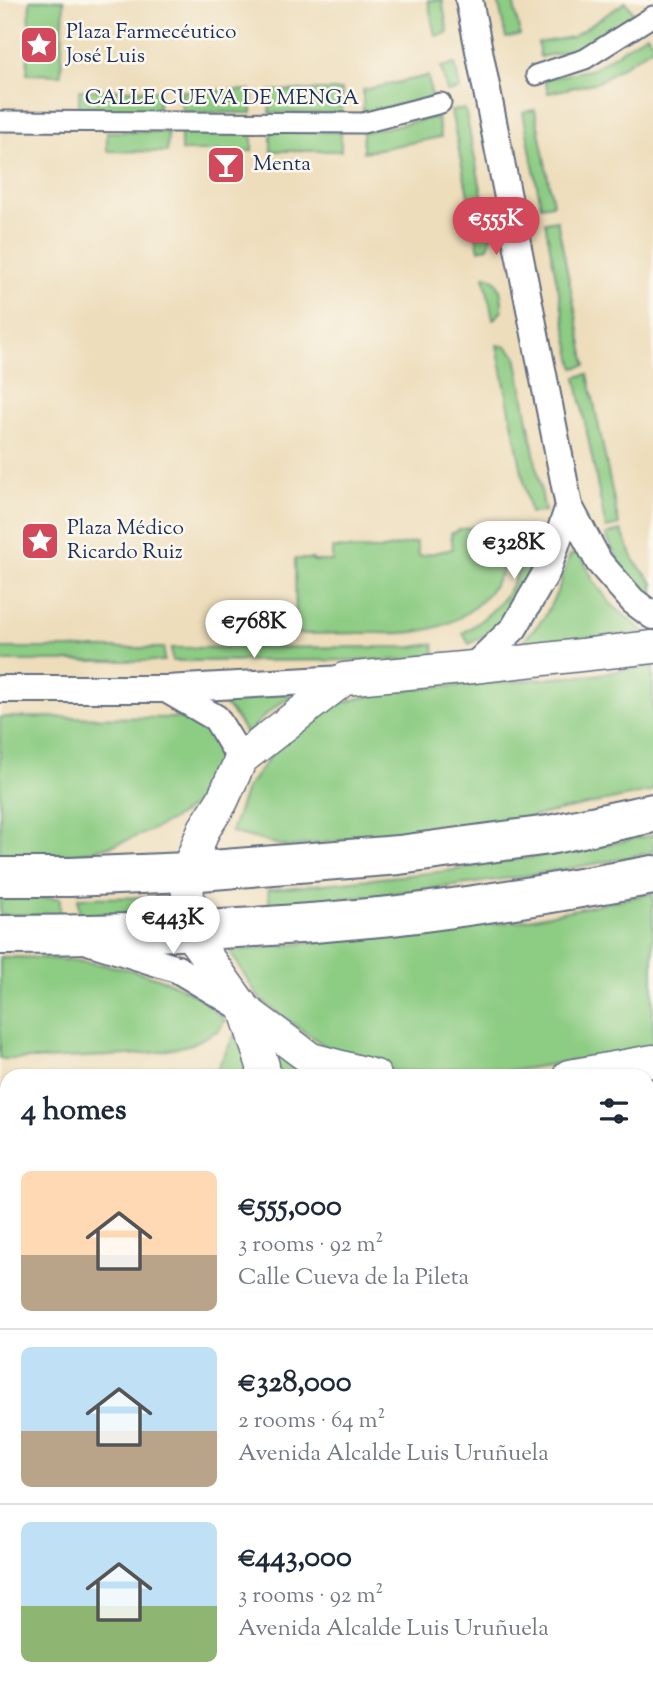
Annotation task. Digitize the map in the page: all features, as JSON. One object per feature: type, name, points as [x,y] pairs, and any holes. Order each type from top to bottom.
[{"type":"main road","points":[[0,877],[187,872],[399,855],[549,835],[653,813]]},
{"type":"main road","points":[[0,935],[264,928],[394,915],[653,875]]},
{"type":"street","points":[[470,0],[569,506],[599,562],[633,601],[653,616]]},
{"type":"street","points":[[536,75],[585,59],[653,16]]},
{"type":"street","name":"CALLE CUEVA DE MENGA","points":[[0,121],[363,123],[441,103]]},
{"type":"street","points":[[474,667],[514,628],[547,571],[569,506]]},
{"type":"street","points":[[0,689],[166,689],[344,679],[653,647]]},
{"type":"street","points":[[262,1069],[245,1010],[189,932],[187,872],[204,829],[222,801],[241,758],[344,679]]},
{"type":"street","points":[[166,689],[216,718],[241,758]]},
{"type":"street","points":[[69,935],[177,970],[245,1010],[311,1059],[349,1069]]},
{"type":"street","points":[[606,1069],[653,1060]]},
{"type":"green space","points":[[30,0],[64,0],[61,75],[27,74]]},
{"type":"green space","points":[[428,0],[442,0],[448,33],[435,36]]},
{"type":"green space","points":[[498,0],[513,0],[520,35],[506,38]]},
{"type":"green space","points":[[626,2],[634,14],[582,48],[540,57],[538,43],[572,37]]},
{"type":"green space","points":[[647,34],[653,47],[598,82],[548,93],[545,79],[593,69]]},
{"type":"green space","points":[[455,64],[460,89],[447,92],[441,67]]},
{"type":"green space","points":[[428,76],[432,98],[363,113],[363,90]]},
{"type":"green space","points":[[79,90],[159,90],[158,113],[79,113]]},
{"type":"green space","points":[[252,90],[252,113],[182,112],[181,91]]},
{"type":"green space","points":[[342,90],[342,113],[270,113],[269,91]]},
{"type":"green space","points":[[465,109],[491,239],[488,247],[479,250],[451,111]]},
{"type":"green space","points":[[535,110],[553,204],[541,206],[523,112]]},
{"type":"green space","points":[[437,117],[441,137],[363,152],[363,132]]},
{"type":"green space","points":[[181,131],[252,132],[252,151],[181,151]]},
{"type":"green space","points":[[107,132],[168,132],[167,152],[107,151]]},
{"type":"green space","points":[[271,132],[341,132],[341,151],[271,151]]},
{"type":"green space","points":[[557,220],[586,365],[574,368],[545,222]]},
{"type":"green space","points":[[484,276],[494,280],[500,291],[502,309],[493,319]]},
{"type":"green space","points":[[497,345],[507,347],[516,356],[545,512],[530,513]]},
{"type":"green space","points":[[588,374],[619,525],[606,528],[576,377]]},
{"type":"green space","points":[[481,526],[484,540],[514,535],[509,554],[502,572],[481,601],[452,621],[414,632],[296,634],[295,559],[332,561],[332,548],[379,550],[416,542],[419,556],[453,549],[451,533]]},
{"type":"green space","points":[[621,530],[635,562],[653,583],[653,599],[631,578],[610,544],[606,535]]},
{"type":"green space","points":[[528,538],[544,540],[537,565],[509,613],[488,633],[469,644],[463,633],[489,614],[507,593],[519,569]]},
{"type":"green space","points":[[580,553],[593,580],[611,604],[644,632],[517,648],[544,618],[559,588],[570,555]]},
{"type":"green space","points":[[434,644],[435,657],[412,660],[172,661],[171,648],[413,647]]},
{"type":"green space","points":[[0,648],[164,648],[164,661],[0,661]]},
{"type":"green space","points":[[653,665],[653,791],[516,820],[287,847],[231,832],[246,789],[282,741],[337,704],[389,691],[594,675]]},
{"type":"green space","points":[[288,692],[290,697],[266,714],[247,735],[233,713],[213,696]]},
{"type":"green space","points":[[0,717],[186,718],[204,727],[216,741],[220,755],[218,774],[208,791],[191,806],[171,820],[125,841],[75,854],[0,856]]},
{"type":"green space","points":[[653,835],[653,852],[605,862],[462,885],[270,907],[268,890],[447,871]]},
{"type":"green space","points":[[653,893],[653,1047],[523,1069],[389,1069],[333,1051],[287,1020],[259,998],[230,951],[520,921]]},
{"type":"green space","points":[[173,897],[173,913],[79,915],[78,898]]},
{"type":"green space","points":[[0,898],[60,898],[60,915],[0,915]]},
{"type":"green space","points":[[0,957],[77,961],[156,977],[203,1000],[225,1020],[219,1030],[192,1044],[160,1052],[0,1059]]},
{"type":"green space","points":[[235,1034],[251,1069],[218,1069]]},
{"type":"green space","points":[[273,1049],[312,1069],[279,1069]]},
{"type":"place","name":"Plaza Farmecéutico José Luis","points":[[39,45]]},
{"type":"place","name":"Menta","points":[[226,165]]},
{"type":"place","name":"Plaza Médico Ricardo Ruiz","points":[[40,541]]}]
